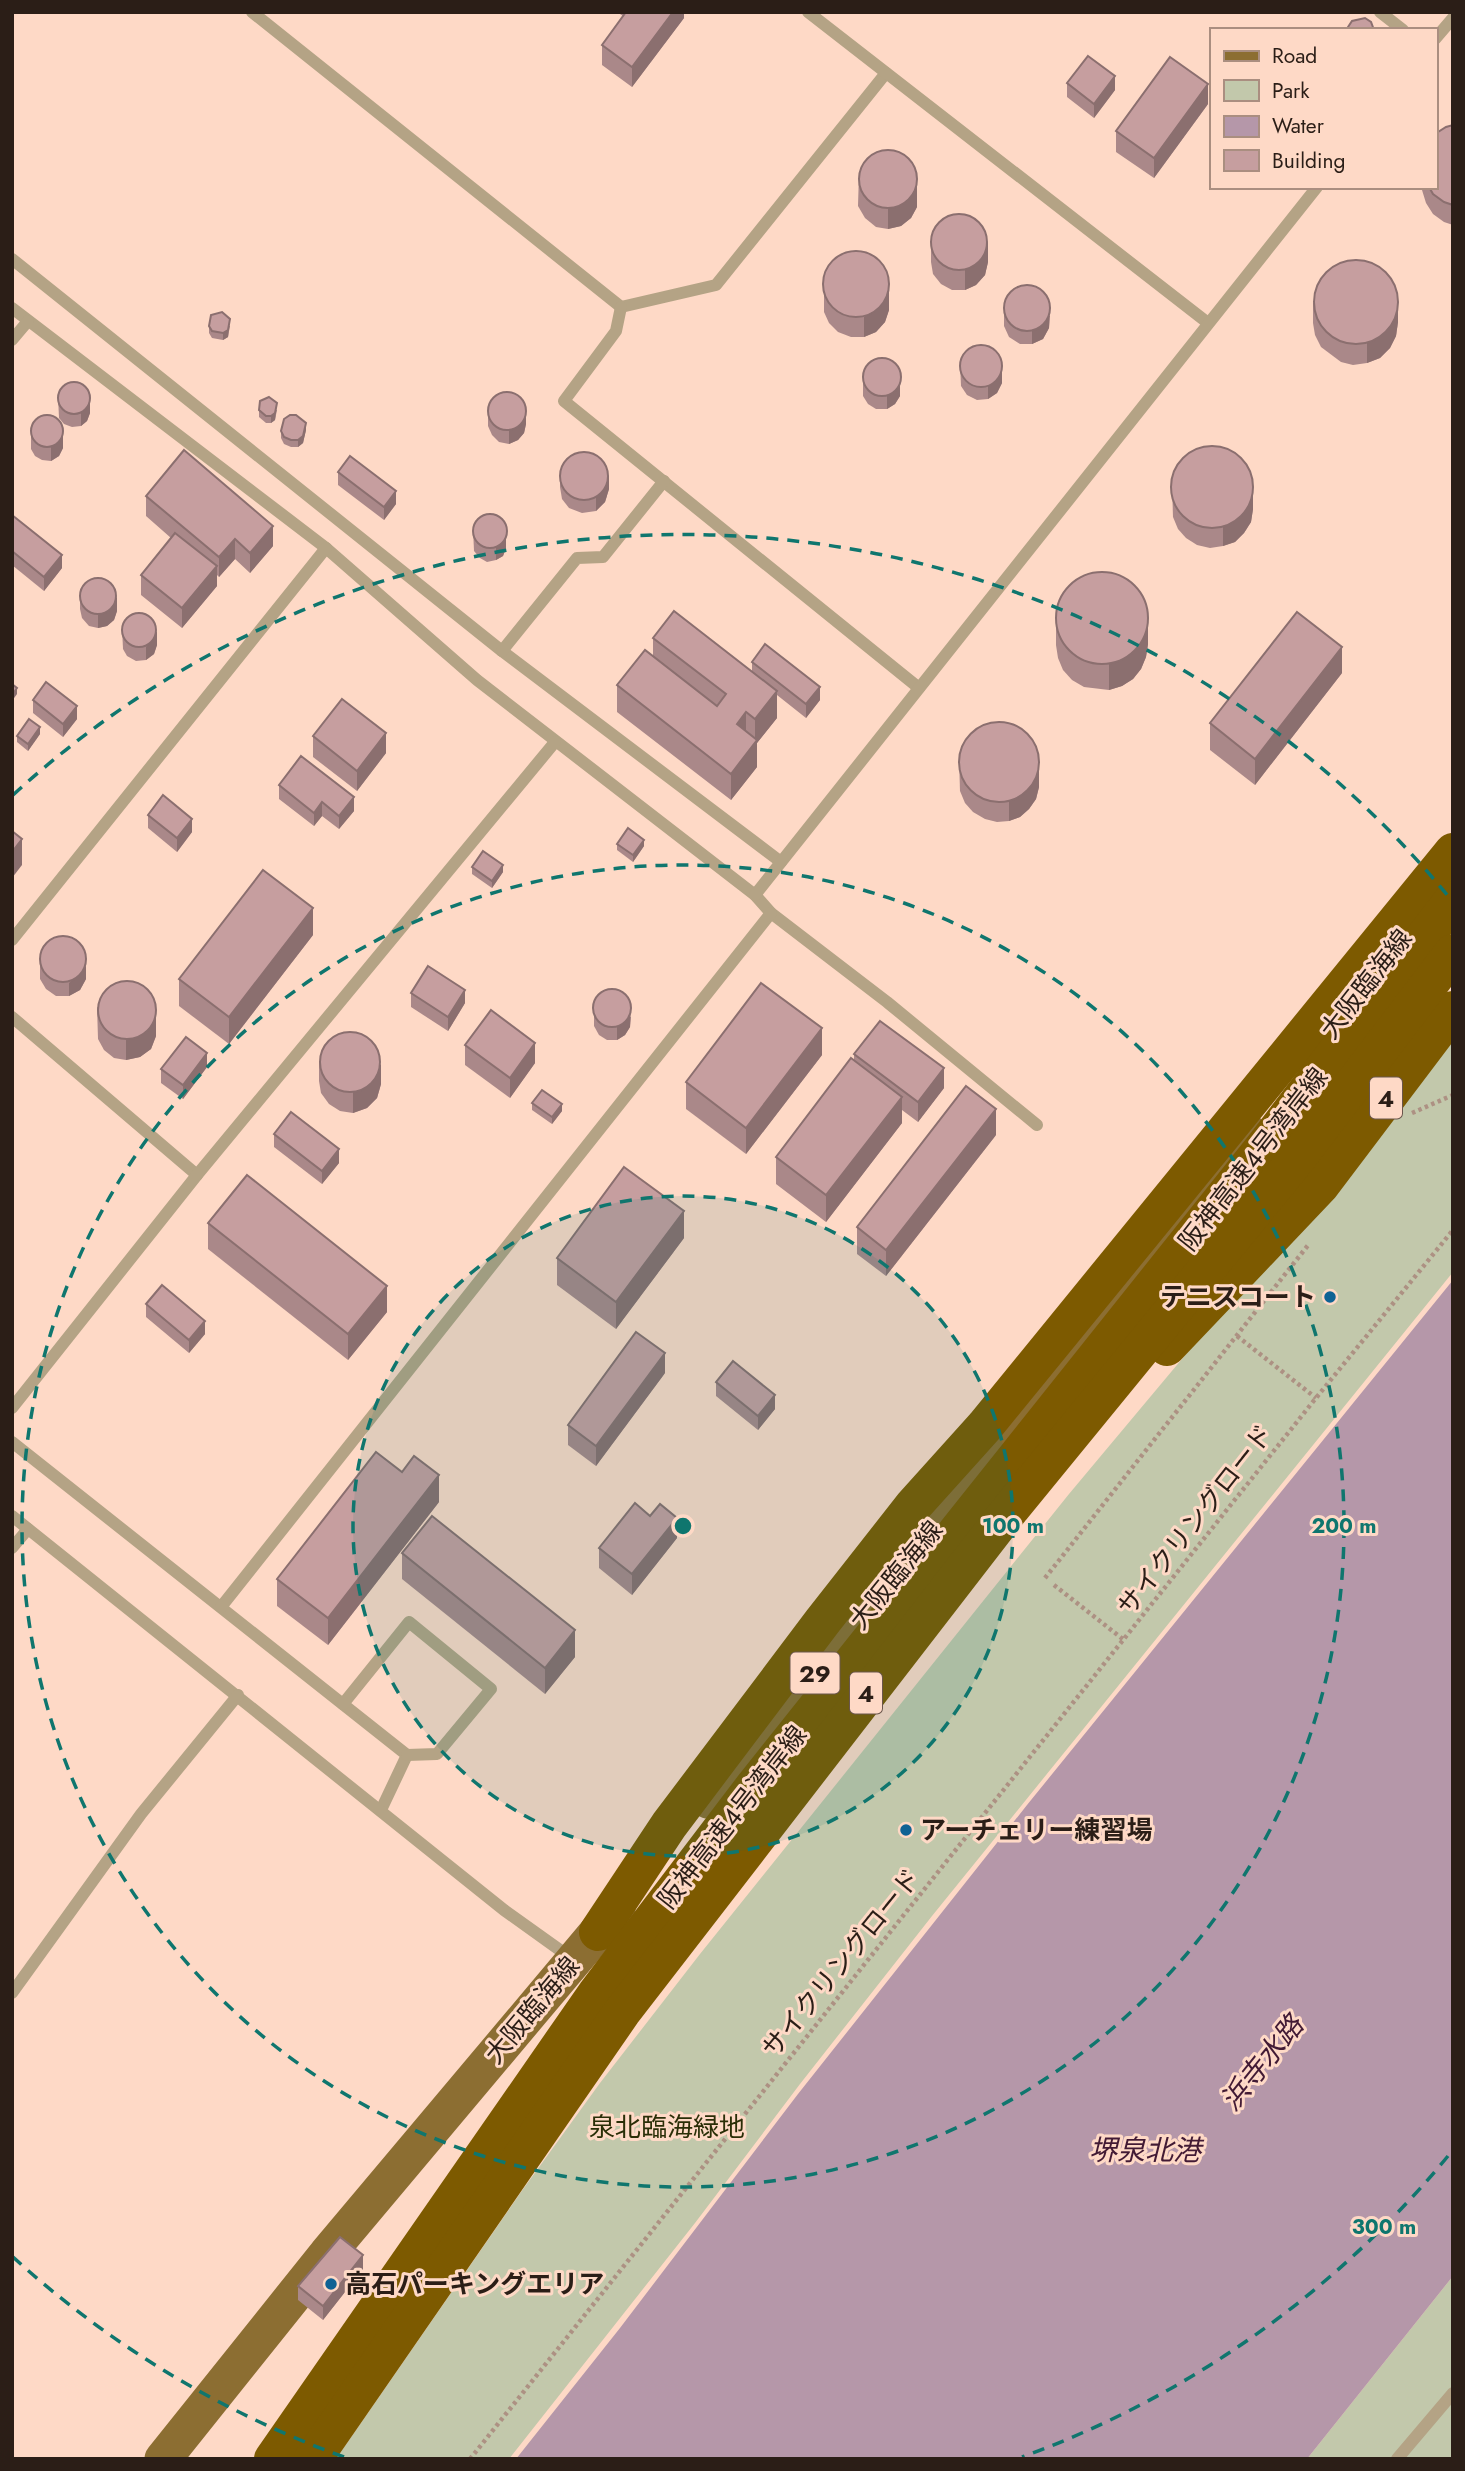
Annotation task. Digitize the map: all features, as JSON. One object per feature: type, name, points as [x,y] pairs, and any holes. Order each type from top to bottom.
[{"type":"highway","points":[[586,1946],[669,1825],[913,1506],[985,1426],[1453,852]]},
{"type":"highway","name":"阪神高速4号湾岸線","points":[[273,2459],[596,1994],[755,1785],[1267,1143],[1453,900]]},
{"type":"highway","name":"阪神高速4号湾岸線","points":[[313,2459],[622,2012],[1008,1512],[1295,1161],[1453,953]]},
{"type":"highway","name":"4","points":[[1167,1347],[1320,1186],[1453,1010]]},
{"type":"highway","points":[[243,2459],[321,2357],[524,2077],[596,1994]]},
{"type":"main road","name":"大阪臨海線","points":[[163,2459],[327,2254],[906,1564],[1453,874]]},
{"type":"main road","name":"29","points":[[257,2459],[621,1994],[1167,1347],[1453,981]]},
{"type":"lane","points":[[252,12],[621,307]]},
{"type":"lane","points":[[808,12],[1208,323]]},
{"type":"lane","points":[[1380,12],[1400,28]]},
{"type":"lane","points":[[1437,37],[1453,18]]},
{"type":"lane","points":[[621,307],[716,285],[886,73]]},
{"type":"lane","points":[[755,895],[1315,189]]},
{"type":"lane","points":[[12,259],[502,651],[781,862]]},
{"type":"lane","points":[[621,307],[616,331],[564,401],[919,688]]},
{"type":"lane","points":[[12,308],[326,548],[477,680],[755,895],[771,913],[887,1002],[1037,1125]]},
{"type":"lane","points":[[12,341],[28,321]]},
{"type":"lane","points":[[502,651],[577,558],[603,557],[664,481]]},
{"type":"lane","points":[[12,940],[326,548]]},
{"type":"lane","points":[[12,1408],[197,1175],[555,742]]},
{"type":"lane","points":[[221,1607],[771,913]]},
{"type":"lane","points":[[12,1017],[197,1175]]},
{"type":"lane","points":[[12,1442],[407,1755],[437,1754],[491,1689],[409,1622],[343,1704]]},
{"type":"lane","points":[[12,1516],[504,1910],[586,1946]]},
{"type":"lane","points":[[12,1548],[28,1529]]},
{"type":"lane","points":[[12,1993],[141,1814],[238,1695]]},
{"type":"lane","points":[[381,1810],[407,1755]]},
{"type":"lane","points":[[1397,2459],[1453,2393]]},
{"type":"path","points":[[1404,1124],[1413,1113],[1453,1095]]},
{"type":"path","name":"サイクリングロード","points":[[470,2459],[1453,1230]]},
{"type":"path","points":[[1045,1578],[1312,1240]]},
{"type":"path","points":[[1237,1336],[1316,1398]]},
{"type":"path","points":[[1054,1585],[1124,1640]]},
{"type":"green space","name":"泉北臨海緑地","points":[[1453,1035],[1453,1272],[932,1916],[509,2459],[336,2459],[521,2192],[600,2083],[700,1954],[1069,1494]]},
{"type":"green space","points":[[1453,2276],[1453,2459],[1307,2459]]},
{"type":"water","name":"堺泉北港","points":[[1453,1280],[1453,2276],[1307,2459],[516,2459],[620,2328],[798,2094],[1027,1805]]},
{"type":"building","points":[[626,12],[673,12],[632,67],[602,45]]},
{"type":"building","points":[[1365,18],[1373,28],[1348,28],[1352,21]]},
{"type":"building","points":[[1088,56],[1115,76],[1094,104],[1067,83]]},
{"type":"building","points":[[1170,57],[1208,84],[1154,158],[1116,131]]},
{"type":"building","points":[[1453,125],[1453,205],[1444,202],[1430,189],[1437,189],[1437,133]]},
{"type":"building","points":[[882,150],[894,150],[909,158],[917,173],[917,185],[909,200],[894,208],[882,208],[867,200],[859,185],[859,173],[867,158]]},
{"type":"building","points":[[959,214],[970,216],[979,222],[985,231],[985,253],[979,262],[970,268],[959,270],[948,268],[939,262],[933,253],[931,242],[933,231],[939,222],[948,216]]},
{"type":"building","points":[[856,251],[869,254],[879,261],[886,271],[889,284],[886,297],[879,307],[869,314],[856,317],[843,314],[833,307],[826,297],[823,284],[826,271],[833,261],[843,254]]},
{"type":"building","points":[[1356,260],[1372,263],[1386,272],[1395,286],[1398,302],[1395,318],[1386,332],[1372,341],[1356,344],[1340,341],[1326,332],[1317,318],[1314,302],[1317,286],[1326,272],[1340,263]]},
{"type":"building","points":[[1027,285],[1043,292],[1050,308],[1043,324],[1027,331],[1011,324],[1004,308],[1011,292]]},
{"type":"building","points":[[222,312],[230,319],[228,330],[223,333],[212,331],[209,326],[211,315]]},
{"type":"building","points":[[981,345],[996,351],[1002,366],[996,381],[981,387],[966,381],[960,366],[966,351]]},
{"type":"building","points":[[882,358],[895,364],[901,377],[895,390],[882,396],[869,390],[863,377],[869,364]]},
{"type":"building","points":[[74,382],[85,387],[90,398],[85,409],[74,414],[63,409],[58,398],[63,387]]},
{"type":"building","points":[[507,392],[520,398],[526,411],[520,424],[507,430],[494,424],[488,411],[494,398]]},
{"type":"building","points":[[269,397],[277,403],[275,413],[266,416],[259,410],[260,401]]},
{"type":"building","points":[[47,415],[58,420],[63,431],[58,442],[47,447],[36,442],[31,431],[36,420]]},
{"type":"building","points":[[296,415],[306,423],[303,436],[298,440],[284,437],[281,431],[284,419]]},
{"type":"building","points":[[1212,446],[1228,450],[1241,458],[1249,471],[1253,487],[1249,503],[1241,516],[1228,524],[1212,528],[1196,524],[1183,516],[1175,503],[1171,487],[1175,471],[1183,458],[1196,450]]},
{"type":"building","points":[[184,450],[273,526],[250,553],[235,539],[219,557],[146,496]]},
{"type":"building","points":[[584,452],[601,459],[608,476],[601,493],[584,500],[567,493],[560,476],[567,459]]},
{"type":"building","points":[[350,456],[396,491],[384,507],[338,472]]},
{"type":"building","points":[[490,514],[502,519],[507,531],[502,543],[490,548],[478,543],[473,531],[478,519]]},
{"type":"building","points":[[12,515],[62,555],[44,577],[12,551]]},
{"type":"building","points":[[175,533],[217,566],[182,608],[141,575]]},
{"type":"building","points":[[1102,572],[1119,576],[1134,586],[1144,601],[1148,618],[1144,635],[1134,650],[1119,660],[1102,664],[1085,660],[1070,650],[1060,635],[1056,618],[1060,601],[1070,586],[1085,576]]},
{"type":"building","points":[[98,578],[111,583],[116,596],[111,609],[98,614],[85,609],[80,596],[85,583]]},
{"type":"building","points":[[674,611],[777,691],[755,719],[746,712],[737,724],[757,740],[731,774],[617,685],[645,650],[717,706],[726,694],[653,638]]},
{"type":"building","points":[[1297,612],[1342,647],[1255,759],[1210,723]]},
{"type":"building","points":[[139,613],[151,618],[156,630],[151,642],[139,647],[127,642],[122,630],[127,618]]},
{"type":"building","points":[[765,644],[820,687],[806,704],[752,662]]},
{"type":"building","points":[[46,682],[77,706],[63,724],[33,700]]},
{"type":"building","points":[[342,699],[386,733],[357,771],[313,736]]},
{"type":"building","points":[[29,719],[40,727],[28,744],[17,736]]},
{"type":"building","points":[[999,722],[1014,725],[1027,734],[1036,747],[1039,762],[1036,777],[1027,790],[1014,799],[999,802],[984,799],[971,790],[962,777],[959,762],[962,747],[971,734],[984,725]]},
{"type":"building","points":[[301,756],[354,797],[339,816],[322,802],[314,813],[279,785]]},
{"type":"building","points":[[163,795],[192,819],[177,838],[148,815]]},
{"type":"building","points":[[628,828],[644,840],[633,855],[617,844]]},
{"type":"building","points":[[12,831],[22,839],[12,852]]},
{"type":"building","points":[[483,851],[503,865],[492,881],[472,867]]},
{"type":"building","points":[[263,870],[313,908],[229,1017],[179,979]]},
{"type":"building","points":[[63,936],[80,942],[86,959],[80,976],[63,982],[46,976],[40,959],[46,942]]},
{"type":"building","points":[[428,966],[465,990],[448,1017],[411,993]]},
{"type":"building","points":[[121,981],[133,981],[148,989],[156,1004],[156,1016],[148,1031],[133,1039],[121,1039],[106,1031],[98,1016],[98,1004],[106,989]]},
{"type":"building","points":[[761,983],[822,1028],[746,1128],[686,1082]]},
{"type":"building","points":[[612,989],[625,995],[631,1008],[625,1021],[612,1027],[599,1021],[593,1008],[599,995]]},
{"type":"building","points":[[491,1010],[535,1043],[510,1078],[465,1045]]},
{"type":"building","points":[[880,1021],[944,1068],[918,1102],[854,1054]]},
{"type":"building","points":[[344,1032],[356,1032],[375,1045],[380,1062],[378,1074],[367,1087],[356,1092],[344,1092],[325,1079],[320,1068],[320,1056],[333,1037]]},
{"type":"building","points":[[186,1037],[207,1053],[183,1085],[161,1069]]},
{"type":"building","points":[[851,1058],[902,1097],[826,1195],[776,1157]]},
{"type":"building","points":[[966,1086],[996,1109],[886,1250],[857,1227]]},
{"type":"building","points":[[542,1090],[562,1104],[552,1117],[532,1103]]},
{"type":"building","points":[[291,1112],[339,1149],[322,1171],[274,1134]]},
{"type":"building","points":[[624,1167],[684,1211],[616,1302],[557,1258]]},
{"type":"building","points":[[247,1175],[387,1286],[348,1334],[208,1223]]},
{"type":"building","points":[[162,1285],[205,1321],[189,1340],[146,1304]]},
{"type":"building","points":[[636,1332],[665,1353],[596,1446],[568,1425]]},
{"type":"building","points":[[733,1361],[775,1395],[758,1416],[716,1382]]},
{"type":"building","points":[[376,1452],[402,1472],[414,1456],[439,1475],[328,1618],[277,1579]]},
{"type":"building","points":[[635,1503],[650,1516],[660,1504],[677,1518],[632,1574],[599,1548]]},
{"type":"building","points":[[432,1516],[575,1630],[545,1668],[402,1553]]},
{"type":"building","points":[[340,2237],[363,2255],[323,2306],[298,2286]]},
{"type":"place","name":"テニスコート","points":[[1330,1297]]},
{"type":"place","name":"アーチェリー練習場","points":[[906,1830]]},
{"type":"place","name":"高石パーキングエリア","points":[[331,2284]]},
{"type":"water label","name":"浜寺水路","points":[[1262,2063]]}]
